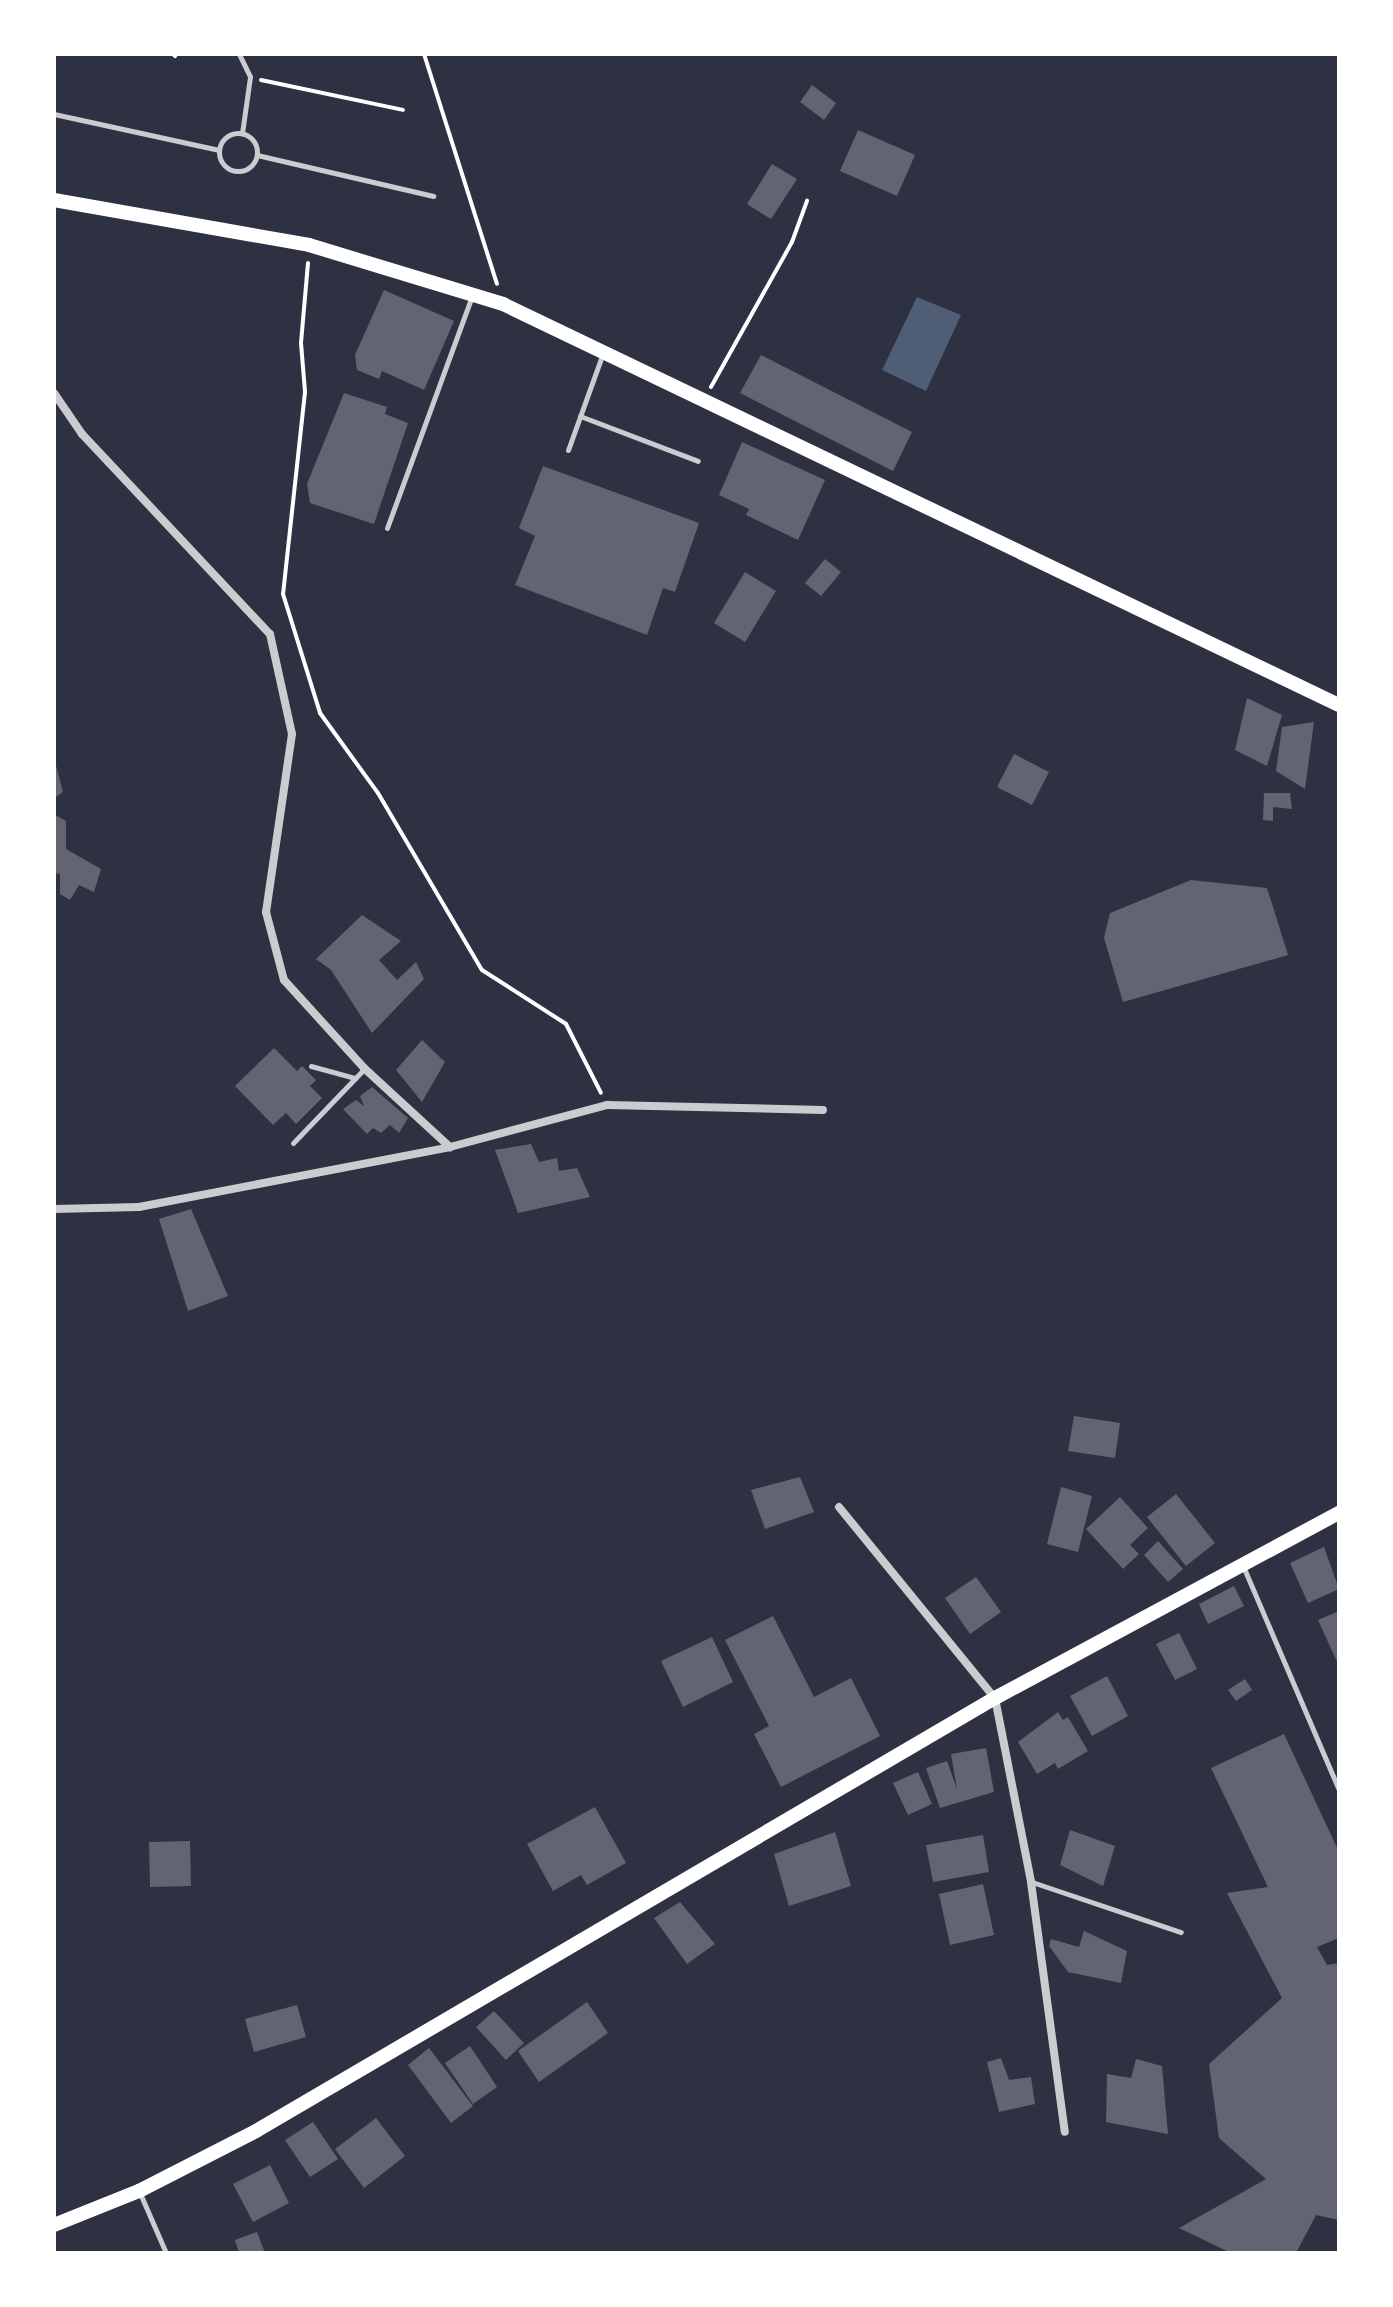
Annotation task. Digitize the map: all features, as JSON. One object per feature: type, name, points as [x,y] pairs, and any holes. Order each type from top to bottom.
[{"type":"main road","points":[[54,200],[309,245],[503,304],[1339,705]]},
{"type":"main road","points":[[54,2225],[139,2191],[256,2131],[995,1698],[1339,1513]]},
{"type":"street","points":[[54,393],[82,434],[270,634],[292,734],[266,912],[284,980],[364,1068],[450,1147]]},
{"type":"street","points":[[54,1209],[139,1207],[450,1147],[528,1129],[607,1105],[823,1110]]},
{"type":"street","points":[[839,1507],[995,1698],[1031,1882],[1065,2132]]},
{"type":"lane","points":[[239,54],[250,77],[242,133]]},
{"type":"lane","points":[[54,114],[219,150]]},
{"type":"lane","points":[[242,133],[222,140],[219,150],[221,162],[241,171],[257,155]]},
{"type":"lane","points":[[242,133],[256,145],[257,155]]},
{"type":"lane","points":[[257,155],[433,196]]},
{"type":"lane","points":[[387,528],[472,295]]},
{"type":"lane","points":[[568,450],[603,352]]},
{"type":"lane","points":[[580,416],[698,461]]},
{"type":"lane","points":[[311,1066],[355,1078]]},
{"type":"lane","points":[[293,1143],[364,1068]]},
{"type":"lane","points":[[1243,1565],[1339,1790]]},
{"type":"lane","points":[[1031,1882],[1181,1932]]},
{"type":"lane","points":[[139,2191],[166,2253]]},
{"type":"path","points":[[424,54],[503,304]]},
{"type":"path","points":[[250,77],[403,110]]},
{"type":"path","points":[[704,400],[792,242],[807,201]]},
{"type":"path","points":[[309,245],[301,343],[305,392],[283,594],[320,713],[378,793],[482,970],[566,1024],[607,1105]]},
{"type":"water","points":[[917,297],[961,315],[926,391],[882,370]]},
{"type":"building","points":[[812,85],[836,103],[824,120],[800,102]]},
{"type":"building","points":[[858,130],[915,155],[897,196],[840,171]]},
{"type":"building","points":[[772,164],[797,179],[771,219],[747,204]]},
{"type":"building","points":[[384,290],[454,321],[424,390],[382,371],[379,379],[357,370],[355,355]]},
{"type":"building","points":[[761,355],[912,432],[893,471],[740,393]]},
{"type":"building","points":[[344,393],[387,407],[385,414],[408,423],[374,524],[310,503],[307,484]]},
{"type":"building","points":[[742,442],[825,480],[798,540],[746,515],[749,509],[719,495]]},
{"type":"building","points":[[543,466],[699,523],[675,592],[663,588],[647,635],[515,585],[535,536],[519,528]]},
{"type":"building","points":[[825,559],[841,572],[821,596],[805,583]]},
{"type":"building","points":[[745,572],[776,591],[745,642],[714,623]]},
{"type":"building","points":[[1247,698],[1282,715],[1267,766],[1235,750]]},
{"type":"building","points":[[1314,722],[1305,789],[1276,771],[1282,727]]},
{"type":"building","points":[[1014,754],[1049,772],[1032,805],[997,787]]},
{"type":"building","points":[[54,758],[63,792],[54,798]]},
{"type":"building","points":[[1264,793],[1290,793],[1292,809],[1273,807],[1273,821],[1263,820]]},
{"type":"building","points":[[54,814],[66,821],[66,849],[101,869],[94,892],[79,885],[70,900],[60,894],[60,874],[54,873]]},
{"type":"building","points":[[1191,880],[1267,888],[1288,955],[1123,1002],[1104,938],[1110,913]]},
{"type":"building","points":[[362,915],[401,941],[379,960],[397,980],[416,962],[424,979],[372,1033],[331,970],[316,959]]},
{"type":"building","points":[[422,1040],[445,1062],[422,1102],[396,1070]]},
{"type":"building","points":[[274,1048],[297,1071],[302,1066],[316,1080],[310,1086],[322,1098],[296,1124],[286,1113],[273,1125],[235,1086]]},
{"type":"building","points":[[372,1087],[408,1118],[399,1133],[390,1125],[381,1133],[373,1128],[367,1134],[343,1109],[356,1100],[364,1106],[360,1096]]},
{"type":"building","points":[[531,1144],[539,1162],[557,1158],[559,1171],[577,1168],[590,1197],[518,1213],[495,1150]]},
{"type":"building","points":[[191,1209],[228,1296],[188,1311],[159,1219]]},
{"type":"building","points":[[1074,1416],[1120,1423],[1115,1458],[1068,1451]]},
{"type":"building","points":[[800,1477],[814,1512],[765,1529],[751,1490]]},
{"type":"building","points":[[1061,1487],[1092,1496],[1078,1552],[1047,1544]]},
{"type":"building","points":[[1176,1494],[1215,1543],[1186,1566],[1147,1517]]},
{"type":"building","points":[[1120,1497],[1148,1528],[1130,1545],[1139,1554],[1123,1569],[1086,1529]]},
{"type":"building","points":[[1158,1541],[1183,1569],[1168,1582],[1144,1555]]},
{"type":"building","points":[[1324,1547],[1339,1589],[1308,1603],[1290,1563]]},
{"type":"building","points":[[976,1577],[1001,1612],[970,1634],[945,1598]]},
{"type":"building","points":[[1234,1586],[1244,1606],[1208,1624],[1199,1604]]},
{"type":"building","points":[[1339,1611],[1339,1666],[1318,1620]]},
{"type":"building","points":[[773,1616],[814,1697],[851,1678],[880,1736],[781,1787],[754,1734],[769,1726],[725,1640]]},
{"type":"building","points":[[1179,1633],[1197,1669],[1175,1680],[1156,1644]]},
{"type":"building","points":[[712,1637],[733,1682],[683,1707],[661,1661]]},
{"type":"building","points":[[1107,1676],[1128,1716],[1092,1736],[1070,1696]]},
{"type":"building","points":[[1245,1679],[1252,1690],[1236,1701],[1228,1690]]},
{"type":"building","points":[[1058,1712],[1063,1720],[1068,1717],[1088,1751],[1058,1769],[1055,1763],[1037,1774],[1018,1742]]},
{"type":"building","points":[[1284,1734],[1339,1852],[1339,1938],[1317,1947],[1327,1965],[1339,1963],[1339,2220],[1316,2215],[1296,2253],[1231,2253],[1179,2228],[1266,2179],[1219,2138],[1209,2064],[1282,1998],[1227,1893],[1268,1887],[1211,1768]]},
{"type":"building","points":[[986,1748],[994,1792],[940,1808],[926,1768],[947,1761],[957,1789],[951,1754]]},
{"type":"building","points":[[918,1772],[932,1804],[908,1815],[893,1783]]},
{"type":"building","points":[[595,1807],[626,1863],[587,1885],[581,1875],[553,1891],[527,1844]]},
{"type":"building","points":[[1070,1830],[1115,1846],[1103,1886],[1060,1865]]},
{"type":"building","points":[[835,1832],[851,1886],[789,1906],[774,1854]]},
{"type":"building","points":[[983,1835],[989,1872],[933,1882],[926,1845]]},
{"type":"building","points":[[190,1841],[191,1886],[150,1887],[149,1842]]},
{"type":"building","points":[[983,1884],[994,1935],[950,1945],[939,1894]]},
{"type":"building","points":[[680,1902],[715,1944],[687,1964],[654,1918]]},
{"type":"building","points":[[1084,1931],[1127,1951],[1121,1983],[1068,1972],[1049,1946],[1051,1939],[1079,1947]]},
{"type":"building","points":[[587,2002],[608,2033],[539,2082],[518,2051]]},
{"type":"building","points":[[297,2005],[306,2037],[254,2052],[245,2019]]},
{"type":"building","points":[[494,2011],[524,2043],[506,2060],[476,2027]]},
{"type":"building","points":[[470,2046],[497,2087],[473,2104],[445,2063]]},
{"type":"building","points":[[429,2048],[473,2106],[451,2123],[408,2065]]},
{"type":"building","points":[[1001,2058],[1009,2080],[1031,2077],[1035,2104],[999,2112],[987,2062]]},
{"type":"building","points":[[1136,2059],[1162,2066],[1168,2134],[1106,2122],[1107,2074],[1131,2078]]},
{"type":"building","points":[[376,2118],[405,2156],[364,2188],[335,2149]]},
{"type":"building","points":[[313,2122],[338,2159],[310,2177],[285,2140]]},
{"type":"building","points":[[270,2165],[289,2203],[253,2222],[233,2184]]},
{"type":"building","points":[[257,2232],[265,2253],[239,2253],[235,2240]]}]
